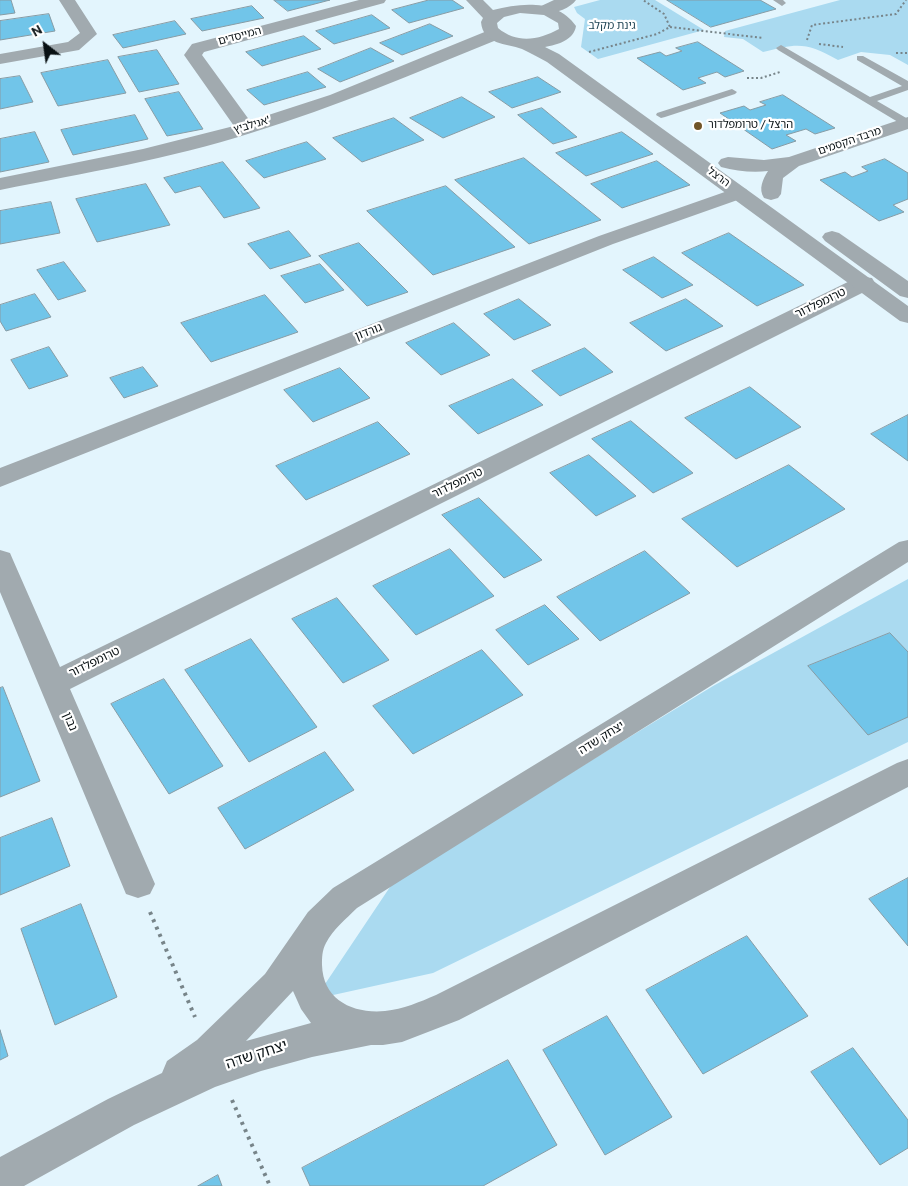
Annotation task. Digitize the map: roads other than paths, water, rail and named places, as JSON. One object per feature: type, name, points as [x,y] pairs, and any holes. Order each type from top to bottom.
[{"type":"street","points":[[0,59],[73,46],[88,34],[67,0]]},
{"type":"street","name":"המייסדים","points":[[246,129],[193,56],[198,48],[378,0]]},
{"type":"street","points":[[474,0],[501,39],[525,44],[550,42],[560,38],[567,32],[566,20],[558,14],[545,10],[520,8],[498,0]]},
{"type":"street","points":[[545,10],[568,0]]},
{"type":"street","name":"אנילביץ'","points":[[0,184],[100,164],[246,129],[353,93],[492,26],[499,13],[520,8]]},
{"type":"street","name":"הרצל","points":[[560,38],[565,47],[576,56],[787,205]]},
{"type":"street","name":"הרצל","points":[[525,44],[553,58],[908,316]]},
{"type":"street","name":"מרבד הקסמים","points":[[728,163],[764,166],[792,162],[908,123]]},
{"type":"street","name":"מרבד הקסמים","points":[[771,194],[770,182],[775,174],[792,162]]},
{"type":"street","name":"גורדון","points":[[0,478],[597,244],[739,193]]},
{"type":"street","points":[[820,228],[908,291]]},
{"type":"street","name":"טרומפלדור","points":[[53,684],[864,283]]},
{"type":"street","name":"יצחק שדה","points":[[143,1102],[210,1052],[277,985],[324,918],[345,898],[908,550]]},
{"type":"street","name":"נבון","points":[[0,560],[138,884]]},
{"type":"street","name":"יצחק שדה","points":[[0,1178],[162,1092],[243,1059],[308,1041],[405,1024],[447,1008],[908,772]]},
{"type":"street","name":"יצחק שדה","points":[[309,941],[304,963],[308,988],[324,1011],[346,1024],[376,1028]]},
{"type":"lane","points":[[781,48],[908,123]]},
{"type":"lane","points":[[860,58],[908,86]]},
{"type":"lane","points":[[868,100],[908,86]]},
{"type":"lane","points":[[661,116],[732,92]]},
{"type":"place","name":"הרצל / טרומפלדור","points":[[698,126]]},
{"type":"park label","name":"גינת מקלב","points":[[612,27]]}]
